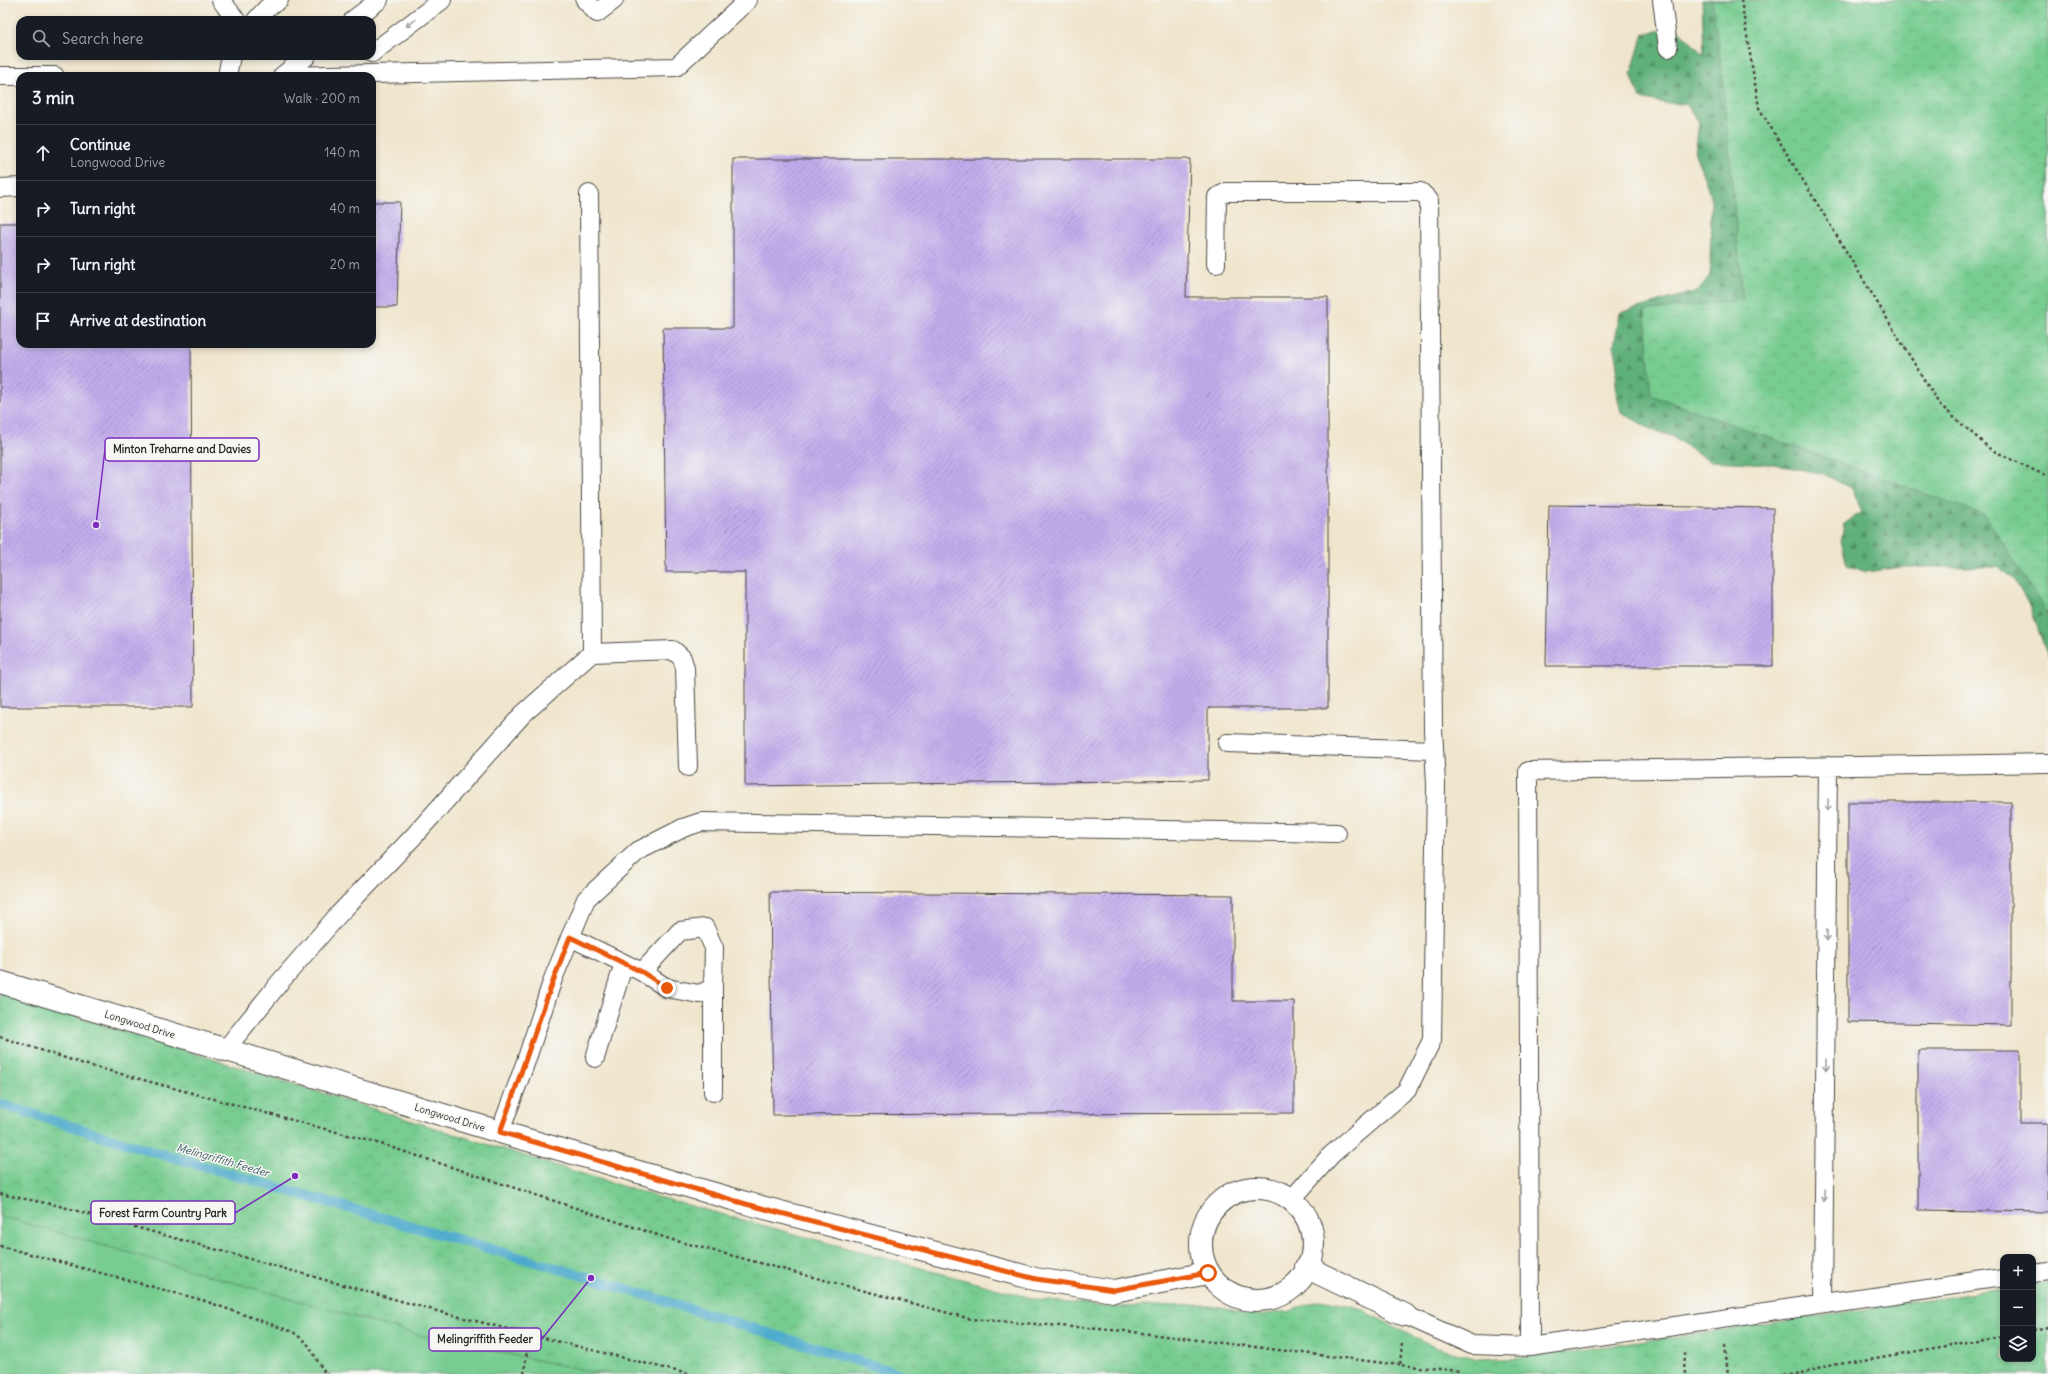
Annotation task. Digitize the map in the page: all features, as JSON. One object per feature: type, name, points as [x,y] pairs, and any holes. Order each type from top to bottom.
[{"type":"street","name":"Longwood Drive","points":[[0,982],[746,1204],[1036,1279],[1114,1290],[1208,1273]]},
{"type":"street","points":[[1255,1188],[1274,1190],[1292,1199],[1306,1214],[1312,1228],[1314,1248],[1299,1284],[1283,1295],[1258,1301],[1238,1298],[1221,1288],[1208,1273],[1201,1254],[1201,1235],[1208,1216],[1219,1202],[1235,1192],[1255,1188]]},
{"type":"street","points":[[1306,1267],[1405,1315]]},
{"type":"lane","points":[[221,0],[233,16]]},
{"type":"lane","points":[[260,16],[267,8],[278,0]]},
{"type":"lane","points":[[358,16],[379,0]]},
{"type":"lane","points":[[376,50],[442,0]]},
{"type":"lane","points":[[584,0],[596,13],[614,0]]},
{"type":"lane","points":[[376,73],[676,67],[748,0]]},
{"type":"lane","points":[[1662,0],[1668,48]]},
{"type":"lane","points":[[227,72],[230,60]]},
{"type":"lane","points":[[288,72],[302,60]]},
{"type":"lane","points":[[346,72],[362,60]]},
{"type":"lane","points":[[0,76],[16,76]]},
{"type":"lane","points":[[0,188],[16,187]]},
{"type":"lane","points":[[1216,264],[1217,197],[1227,192],[1421,192],[1429,200],[1434,750],[1436,784],[1432,1040],[1407,1090],[1331,1156],[1292,1199]]},
{"type":"lane","points":[[589,194],[592,653]]},
{"type":"lane","points":[[225,1050],[280,982],[339,914],[413,837],[522,714],[592,653],[673,650],[682,658],[685,668],[688,767]]},
{"type":"lane","points":[[1227,744],[1434,750]]},
{"type":"lane","points":[[1530,1347],[1528,771],[2048,763]]},
{"type":"lane","points":[[1823,1304],[1828,766]]},
{"type":"lane","points":[[500,1132],[526,1061],[553,979],[586,900],[638,851],[683,828],[701,822],[1337,833]]},
{"type":"lane","points":[[642,972],[680,930],[705,928],[714,948],[712,988],[712,1092]]},
{"type":"lane","points":[[570,937],[642,972],[667,988],[699,994],[712,988]]},
{"type":"lane","points":[[595,1058],[624,963]]},
{"type":"lane","points":[[2036,1273],[2048,1271]]},
{"type":"lane","points":[[1405,1315],[1472,1345],[1530,1347],[2000,1278]]},
{"type":"path","points":[[1741,0],[1759,108],[1939,404],[1990,449],[2042,474],[2048,475]]},
{"type":"path","points":[[0,1038],[84,1064],[381,1144],[673,1240],[971,1319],[1125,1331],[1466,1372]]},
{"type":"path","points":[[0,1194],[56,1205],[529,1335],[688,1374]]},
{"type":"path","points":[[0,1246],[202,1300],[293,1332],[307,1343],[327,1374]]},
{"type":"path","points":[[1400,1365],[1405,1315]]},
{"type":"path","points":[[2036,1330],[2048,1328]]},
{"type":"path","points":[[524,1374],[529,1335]]},
{"type":"path","points":[[1782,1374],[2000,1337]]},
{"type":"green space","points":[[1702,0],[2048,0],[2048,657],[2030,607],[2014,579],[1997,567],[1902,567],[1866,572],[1847,565],[1841,541],[1844,524],[1862,512],[1852,489],[1824,474],[1773,464],[1710,461],[1671,436],[1652,430],[1621,412],[1615,387],[1618,365],[1614,345],[1620,313],[1698,291],[1710,275],[1711,196],[1695,154],[1699,122],[1686,104],[1664,103],[1640,98],[1631,74],[1643,34],[1676,27],[1704,55]]},
{"type":"green space","points":[[1712,0],[2048,0],[2048,615],[1985,515],[1651,395],[1645,311],[1743,300],[1723,82]]},
{"type":"green space","points":[[0,993],[654,1196],[1039,1300],[1111,1307],[1205,1305],[1257,1315],[1291,1311],[1319,1300],[1353,1306],[1437,1348],[1478,1359],[1526,1357],[1698,1334],[2000,1289],[2000,1362],[2036,1362],[2036,1284],[2048,1282],[2048,1374],[603,1374],[418,1335],[0,1216]]},
{"type":"green space","points":[[0,1216],[603,1374],[0,1374]]},
{"type":"building","points":[[733,159],[1190,159],[1186,297],[1328,297],[1328,708],[1208,708],[1208,780],[745,786],[745,572],[666,572],[663,328],[733,328]]},
{"type":"building","points":[[376,202],[400,202],[397,307],[376,307]]},
{"type":"building","points":[[0,223],[16,223],[16,348],[191,348],[193,707],[0,707]]},
{"type":"building","points":[[1549,505],[1773,508],[1773,666],[1546,666]]},
{"type":"building","points":[[1848,802],[2011,802],[2011,1025],[1848,1022]]},
{"type":"building","points":[[770,892],[1233,895],[1233,1001],[1294,1001],[1294,1113],[773,1115]]},
{"type":"building","points":[[1918,1050],[2020,1050],[2020,1123],[2048,1123],[2048,1212],[1918,1210]]},
{"type":"waterway","name":"Melingriffith Feeder","points":[[0,1104],[148,1150],[591,1278],[900,1374]]},
{"type":"place","name":"Minton Treharne and Davies","points":[[96,525]]},
{"type":"place","name":"Forest Farm Country Park","points":[[295,1176]]},
{"type":"place","name":"Melingriffith Feeder","points":[[591,1278]]},
{"type":"route","points":[[667,988],[642,972],[570,937],[553,979],[526,1061],[500,1132],[746,1204],[1036,1279],[1082,1287],[1114,1290],[1208,1273]]}]
